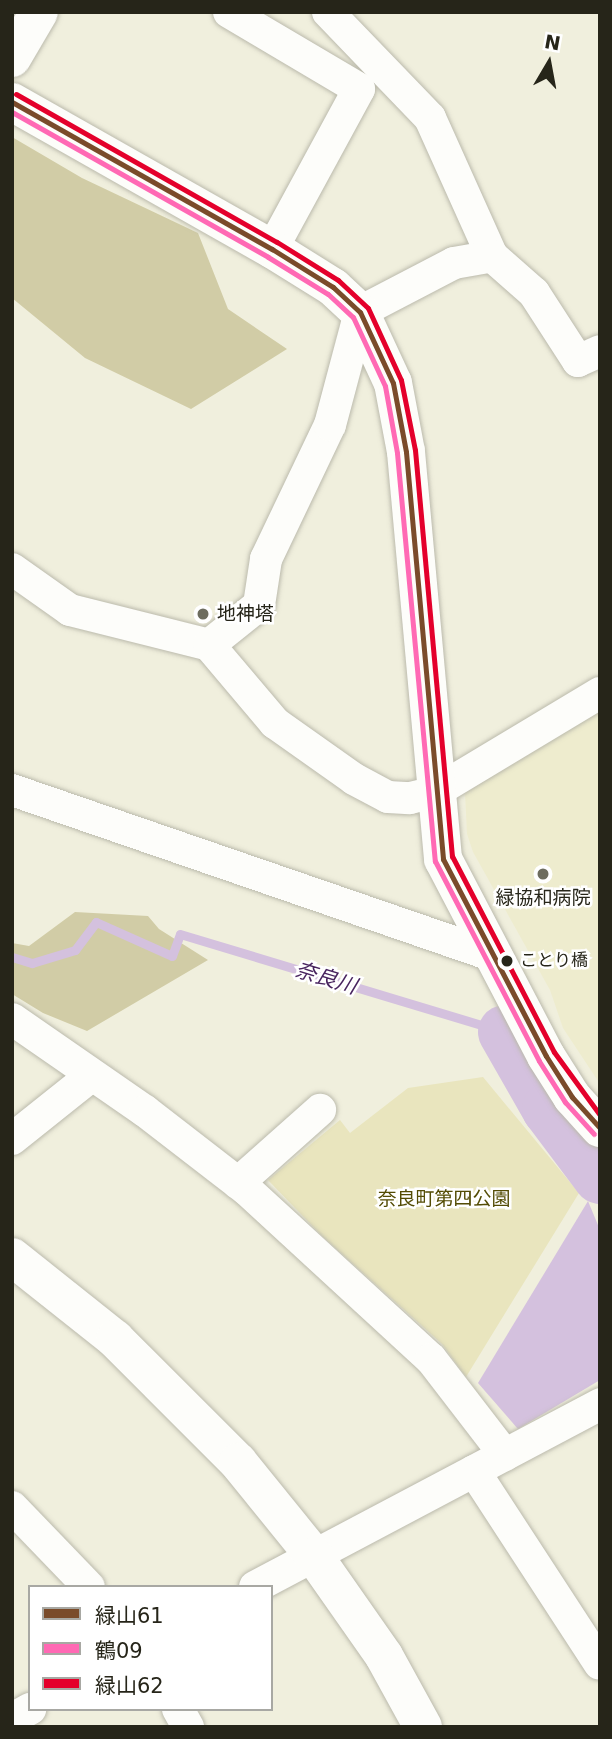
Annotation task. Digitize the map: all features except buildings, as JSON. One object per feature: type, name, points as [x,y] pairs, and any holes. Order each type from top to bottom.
[{"type":"street","points":[[12,58],[39,12]]},
{"type":"street","points":[[230,12],[359,89],[272,248]]},
{"type":"street","points":[[328,12],[430,118],[492,256],[534,293],[578,362],[600,351]]},
{"type":"street","points":[[12,102],[272,248],[333,286],[360,312],[393,383],[406,452],[443,859],[497,957],[546,1056],[572,1097],[600,1128]]},
{"type":"street","points":[[209,645],[259,605],[266,559],[330,425],[360,312],[454,263],[492,256]]},
{"type":"street","points":[[12,569],[70,610],[209,645],[275,723],[354,779],[388,797],[410,798],[435,792],[600,693]]},
{"type":"street","points":[[12,790],[497,957]]},
{"type":"street","points":[[12,1019],[238,1182],[431,1359],[505,1455]]},
{"type":"street","points":[[12,1139],[91,1076]]},
{"type":"street","points":[[238,1182],[320,1110]]},
{"type":"street","points":[[12,1257],[115,1339],[238,1462],[314,1556],[384,1656],[423,1727]]},
{"type":"street","points":[[259,1585],[600,1404]]},
{"type":"street","points":[[474,1471],[600,1664]]},
{"type":"street","points":[[12,1507],[87,1585]]},
{"type":"street","points":[[12,1719],[28,1710]]},
{"type":"street","points":[[179,1711],[188,1727]]},
{"type":"shaded area","points":[[12,137],[82,178],[198,233],[228,309],[287,349],[191,409],[85,358],[12,298]]},
{"type":"shaded area","name":"緑協和病院","points":[[600,706],[600,1084],[563,1028],[550,990],[473,852],[467,834],[465,793]]},
{"type":"shaded area","points":[[75,912],[148,916],[159,929],[208,960],[87,1031],[43,1013],[12,994],[12,943],[29,946]]},
{"type":"shaded area","points":[[588,1201],[600,1230],[600,1380],[518,1429],[478,1383]]},
{"type":"green space","name":"奈良町第四公園","points":[[483,1077],[579,1193],[466,1377],[442,1344],[322,1236],[268,1180],[340,1120],[350,1133],[408,1088]]},
{"type":"waterway","name":"奈良川","points":[[12,957],[32,963],[75,950],[96,922],[172,956],[180,934],[505,1032]]},
{"type":"waterway","name":"奈良川","points":[[505,1032],[549,1109],[600,1177]]},
{"type":"transit line","name":"緑山62","points":[[16,94],[277,242],[338,280],[368,308],[401,380],[415,450],[452,856],[554,1052],[600,1115]]},
{"type":"transit line","name":"緑山61","points":[[12,102],[272,249],[333,287],[360,312],[393,383],[406,452],[443,859],[546,1056],[572,1097],[600,1128]]},
{"type":"transit line","name":"鶴09","points":[[12,112],[268,257],[328,294],[353,317],[385,386],[397,453],[435,861],[539,1061],[565,1102],[594,1134]]},
{"type":"place","name":"地神塔","points":[[203,614]]},
{"type":"place","name":"緑協和病院","points":[[543,874]]},
{"type":"place","name":"ことり橋","points":[[507,961]]}]
